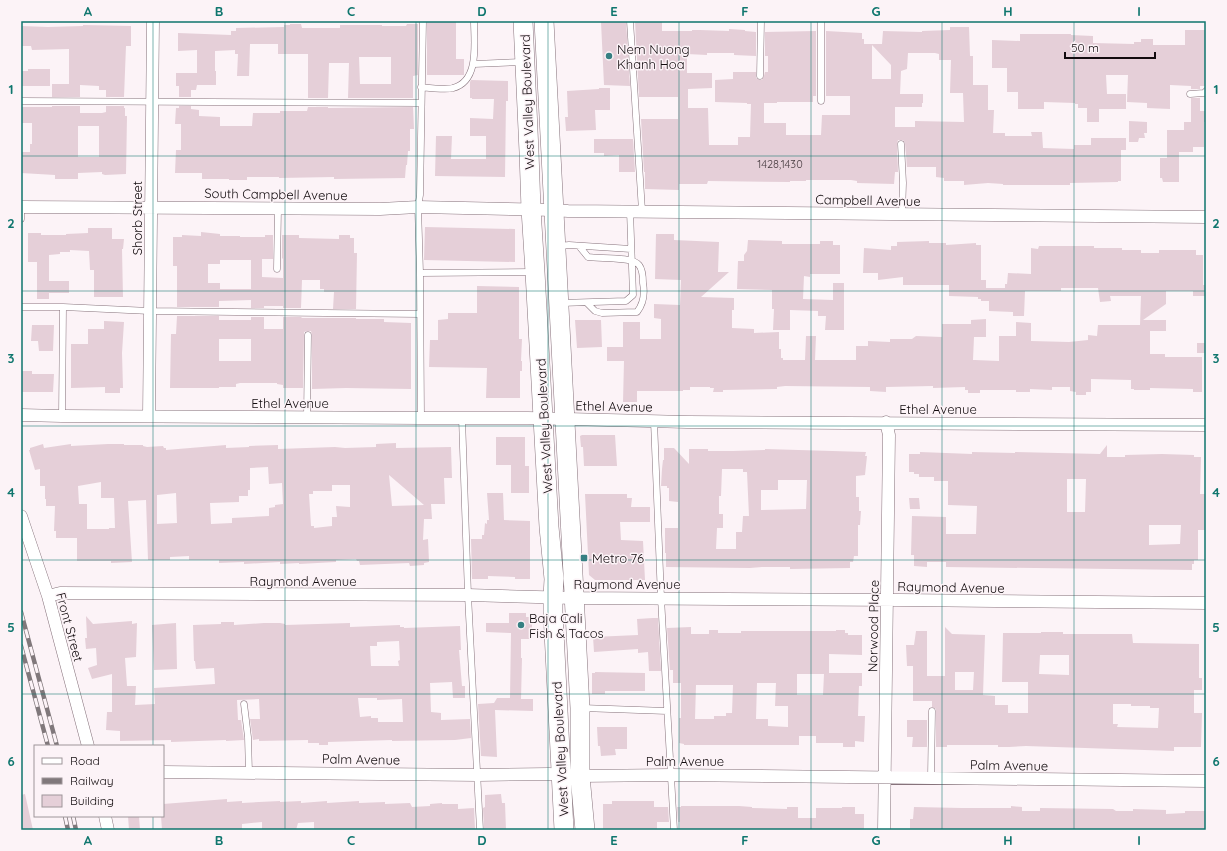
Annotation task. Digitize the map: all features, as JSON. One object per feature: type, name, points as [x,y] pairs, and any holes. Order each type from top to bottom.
[{"type":"main road","name":"West Valley Boulevard","points":[[523,21],[530,152],[531,209],[549,527],[554,579],[553,597],[564,830]]},
{"type":"main road","name":"West Valley Boulevard","points":[[544,21],[580,708],[580,776],[585,830]]},
{"type":"street","name":"Shorb Street","points":[[149,416],[153,21]]},
{"type":"street","name":"South Campbell Avenue","points":[[21,207],[380,209],[418,207],[531,209]]},
{"type":"street","name":"Campbell Avenue","points":[[531,209],[568,211],[1206,217]]},
{"type":"street","name":"Ethel Avenue","points":[[21,415],[544,418],[654,421],[1206,425]]},
{"type":"street","name":"Norwood Place","points":[[884,830],[889,435],[886,422]]},
{"type":"street","name":"Front Street","points":[[21,516],[48,596],[88,745]]},
{"type":"street","name":"Raymond Avenue","points":[[48,596],[60,593],[468,595],[574,598],[1206,604]]},
{"type":"street","name":"Palm Avenue","points":[[164,772],[580,776],[671,775],[1206,781]]},
{"type":"street","points":[[105,817],[108,830]]},
{"type":"lane","points":[[421,418],[418,207],[420,195],[423,21]]},
{"type":"lane","points":[[421,87],[453,88],[461,84],[467,78],[471,73],[474,64],[474,21]]},
{"type":"lane","points":[[559,303],[626,301],[633,295],[631,249],[636,211],[630,21]]},
{"type":"lane","points":[[760,76],[761,21]]},
{"type":"lane","points":[[821,21],[821,101]]},
{"type":"lane","points":[[474,64],[525,62]]},
{"type":"lane","points":[[1190,94],[1204,93],[1206,90]]},
{"type":"lane","points":[[21,101],[421,103]]},
{"type":"lane","points":[[901,144],[903,183],[902,214]]},
{"type":"lane","points":[[21,207],[21,219]]},
{"type":"lane","points":[[277,269],[278,208]]},
{"type":"lane","points":[[556,246],[569,245],[631,249]]},
{"type":"lane","points":[[579,246],[588,257],[631,260],[639,264],[642,270],[645,294],[642,306],[637,312],[602,313],[595,311],[587,303]]},
{"type":"lane","points":[[420,273],[535,272]]},
{"type":"lane","points":[[21,307],[63,307],[150,311],[420,314]]},
{"type":"lane","points":[[62,416],[63,307]]},
{"type":"lane","points":[[307,417],[308,334]]},
{"type":"lane","points":[[462,418],[468,595],[480,830]]},
{"type":"lane","points":[[654,421],[661,598],[674,830]]},
{"type":"lane","points":[[244,704],[248,737],[249,773]]},
{"type":"lane","points":[[580,708],[667,711]]},
{"type":"lane","points":[[931,778],[932,712]]},
{"type":"building","points":[[427,21],[456,21],[456,59],[464,59],[464,75],[427,75]]},
{"type":"building","points":[[626,21],[630,86],[604,85],[601,22]]},
{"type":"building","points":[[635,21],[662,22],[662,31],[729,31],[729,29],[756,32],[756,56],[734,55],[734,53],[707,53],[707,55],[687,54],[687,73],[712,73],[712,88],[688,89],[688,108],[708,108],[709,145],[738,145],[738,137],[750,137],[751,104],[715,102],[715,80],[733,79],[733,72],[756,72],[756,78],[762,80],[765,72],[768,72],[768,56],[765,56],[765,32],[816,31],[816,96],[813,96],[813,102],[764,103],[764,123],[786,123],[786,135],[821,135],[822,115],[850,115],[850,96],[826,96],[826,31],[862,33],[864,44],[882,44],[883,31],[922,32],[950,30],[950,27],[969,27],[970,56],[973,56],[973,85],[988,85],[988,110],[994,110],[993,133],[1005,133],[1005,136],[1032,136],[1031,132],[1042,132],[1043,148],[1074,149],[1074,145],[1091,145],[1091,138],[1126,138],[1126,150],[1121,150],[1121,181],[1118,182],[1070,183],[1070,185],[1003,185],[988,183],[964,185],[964,181],[944,181],[944,178],[936,177],[936,167],[907,167],[905,143],[903,140],[898,140],[898,172],[895,172],[894,184],[857,183],[857,181],[851,180],[806,180],[790,182],[708,181],[707,184],[679,184],[679,190],[645,189],[641,119],[678,119],[678,97],[639,97]],"holes":[[[872,45],[891,65],[891,79],[872,79]],[[908,53],[935,53],[939,54],[939,60],[951,60],[950,93],[963,93],[964,122],[915,121],[915,127],[895,127],[895,107],[922,107],[923,103],[923,94],[900,94],[901,71],[907,69]]]},
{"type":"building","points":[[301,24],[302,28],[340,28],[340,25],[406,26],[407,24],[418,24],[418,75],[413,76],[413,98],[348,98],[349,63],[329,63],[328,98],[308,98],[308,54],[278,54],[278,44],[250,44],[249,76],[237,76],[238,54],[235,54],[235,50],[215,51],[216,85],[197,85],[196,90],[191,90],[191,97],[179,97],[179,86],[176,86],[176,73],[197,73],[197,50],[178,51],[178,33],[231,35],[231,31],[236,31],[236,28],[284,27],[284,25]],"holes":[[[359,57],[391,57],[391,84],[360,84]]]},
{"type":"building","points":[[83,25],[131,26],[131,46],[126,46],[124,97],[106,97],[106,90],[99,90],[99,86],[80,85],[80,97],[52,97],[52,84],[69,84],[69,49],[32,50],[31,46],[21,46],[21,26],[48,27]]},
{"type":"building","points":[[1185,30],[1205,30],[1206,86],[1200,86],[1200,89],[1191,89],[1191,86],[1170,85],[1170,109],[1147,108],[1147,103],[1127,102],[1128,75],[1106,75],[1107,94],[1126,94],[1126,109],[1099,109],[1099,122],[1087,122],[1087,108],[1078,108],[1078,104],[1075,103],[1044,102],[1044,109],[1018,109],[1018,92],[1007,92],[1007,68],[992,68],[992,40],[1020,41],[1020,34],[1071,34],[1093,36],[1093,43],[1134,44],[1134,42],[1141,42],[1141,39],[1153,39],[1153,45],[1185,45]]},
{"type":"building","points":[[28,69],[50,69],[50,86],[21,86],[21,71],[28,71]]},
{"type":"building","points":[[471,80],[508,81],[508,101],[506,101],[505,177],[435,176],[436,136],[452,136],[451,159],[486,159],[486,136],[470,136],[470,118],[493,119],[494,99],[470,98]]},
{"type":"building","points":[[610,88],[610,110],[595,110],[596,130],[566,131],[565,117],[568,117],[567,91]]},
{"type":"building","points":[[1191,98],[1200,98],[1200,111],[1206,111],[1206,122],[1204,122],[1204,147],[1193,147],[1193,152],[1179,152],[1179,182],[1163,182],[1162,178],[1160,178],[1160,158],[1167,158],[1167,130],[1184,130],[1184,122],[1191,122]]},
{"type":"building","points":[[80,106],[80,113],[102,113],[106,112],[106,106],[124,106],[125,116],[127,116],[126,174],[105,175],[102,174],[102,172],[78,173],[78,179],[55,179],[55,175],[21,173],[21,152],[30,152],[30,144],[32,144],[32,123],[21,123],[21,107]],"holes":[[[78,126],[99,126],[99,157],[78,157]]]},
{"type":"building","points":[[179,106],[191,106],[191,109],[199,110],[199,116],[220,117],[220,126],[252,126],[253,113],[307,111],[308,107],[413,107],[414,129],[410,129],[410,151],[408,151],[405,178],[334,179],[334,177],[247,177],[247,180],[229,180],[202,179],[202,173],[175,173],[176,150],[181,150],[181,124],[175,124],[176,108],[179,108]]},
{"type":"building","points":[[1129,121],[1147,122],[1147,133],[1144,133],[1145,138],[1139,138],[1138,142],[1129,142]]},
{"type":"building","points":[[594,139],[633,139],[635,172],[619,172],[619,155],[604,156],[604,153],[594,153]]},
{"type":"building","points":[[425,227],[515,229],[515,262],[424,260]]},
{"type":"building","points":[[88,228],[112,228],[112,239],[124,239],[122,249],[123,297],[94,297],[94,270],[90,270],[89,251],[70,250],[70,252],[60,252],[60,254],[49,255],[49,281],[69,281],[69,293],[49,293],[49,299],[37,299],[37,262],[28,262],[28,233],[41,233],[41,235],[66,235],[88,233]]},
{"type":"building","points":[[201,232],[220,234],[220,236],[240,237],[265,237],[265,235],[273,235],[273,259],[262,259],[262,277],[283,278],[282,235],[299,235],[299,238],[339,239],[339,235],[350,235],[350,238],[354,238],[354,253],[357,253],[356,309],[333,309],[334,292],[324,292],[324,289],[320,289],[320,280],[302,280],[301,308],[264,306],[264,308],[251,308],[251,300],[219,301],[219,307],[177,307],[177,266],[173,266],[173,237],[182,237],[182,235],[201,236]],"holes":[[[220,260],[251,260],[251,289],[220,289],[220,283],[208,283],[208,264],[220,264]]]},
{"type":"building","points":[[656,234],[674,234],[674,240],[719,242],[718,272],[729,272],[701,297],[734,298],[732,328],[754,329],[754,333],[779,332],[779,349],[781,349],[781,358],[783,358],[783,360],[805,360],[806,336],[816,336],[815,360],[856,360],[856,346],[868,346],[868,341],[890,342],[890,339],[912,339],[916,336],[942,337],[942,324],[971,324],[971,320],[986,319],[986,337],[974,337],[973,360],[999,361],[999,336],[1016,336],[1016,322],[1031,323],[1031,341],[1069,342],[1088,340],[1088,335],[1097,336],[1098,325],[1140,325],[1141,296],[1110,296],[1111,301],[1100,302],[1098,288],[1061,288],[1061,291],[1025,291],[1024,316],[1013,316],[1013,312],[989,311],[989,301],[981,301],[978,297],[949,296],[949,285],[903,285],[903,277],[878,280],[878,273],[863,273],[864,248],[891,250],[891,246],[897,246],[897,242],[929,241],[929,243],[946,243],[946,245],[976,243],[976,245],[981,245],[981,280],[986,280],[986,288],[1005,288],[1008,273],[1031,274],[1031,248],[1038,249],[1039,246],[1094,246],[1094,248],[1141,250],[1141,253],[1159,253],[1159,250],[1196,250],[1196,255],[1203,255],[1203,285],[1206,285],[1206,296],[1193,296],[1193,291],[1166,291],[1166,304],[1143,320],[1166,320],[1166,331],[1150,331],[1150,354],[1165,354],[1165,357],[1202,357],[1202,392],[1193,392],[1193,389],[1150,388],[1150,390],[1134,390],[1131,389],[1131,380],[1091,379],[1091,392],[1086,392],[1086,395],[1076,395],[1076,392],[1070,391],[1070,387],[1052,387],[1052,390],[1030,389],[1030,392],[1016,392],[1016,390],[980,390],[980,393],[968,393],[968,390],[965,390],[965,387],[933,388],[933,386],[886,387],[886,392],[870,391],[870,387],[785,386],[777,387],[777,389],[723,390],[723,392],[713,392],[714,388],[710,387],[690,387],[690,390],[683,391],[637,391],[637,402],[623,402],[624,361],[607,361],[607,347],[623,347],[623,322],[640,322],[640,339],[661,339],[661,319],[654,318],[654,304],[680,305],[681,280],[655,279]]},
{"type":"building","points":[[748,240],[782,241],[782,244],[820,244],[820,241],[833,241],[833,245],[840,245],[840,274],[810,274],[810,277],[804,276],[803,299],[833,300],[833,283],[844,283],[844,330],[825,330],[826,316],[818,316],[818,311],[790,310],[790,330],[773,330],[774,309],[772,309],[772,290],[737,289],[738,261],[744,261]]},
{"type":"building","points":[[477,286],[519,287],[519,339],[522,339],[520,398],[486,398],[487,368],[429,367],[430,340],[438,340],[438,320],[448,319],[448,313],[477,313]]},
{"type":"building","points":[[177,316],[219,316],[219,320],[251,320],[251,317],[264,317],[264,329],[283,329],[283,317],[384,319],[384,322],[411,323],[411,389],[312,389],[311,331],[304,332],[303,388],[283,388],[283,385],[277,383],[240,383],[236,384],[236,387],[170,388],[171,334],[176,334]],"holes":[[[219,339],[251,339],[251,361],[219,361]]]},
{"type":"building","points":[[575,320],[601,320],[602,347],[577,348]]},
{"type":"building","points":[[104,321],[124,322],[122,353],[123,388],[120,388],[120,393],[105,393],[105,387],[71,388],[71,344],[88,344],[88,329],[104,329]]},
{"type":"building","points":[[32,325],[54,325],[53,351],[39,351],[38,341],[31,341]]},
{"type":"building","points":[[1197,343],[1206,343],[1206,353],[1197,353]]},
{"type":"building","points":[[21,371],[32,371],[32,374],[54,374],[53,392],[21,392]]},
{"type":"building","points":[[615,435],[617,466],[584,466],[583,447],[581,447],[580,436]]},
{"type":"building","points":[[496,437],[525,437],[525,466],[529,466],[529,493],[511,493],[511,465],[496,465]]},
{"type":"building","points":[[396,443],[396,448],[451,447],[452,478],[444,478],[445,504],[431,504],[432,519],[424,519],[423,540],[428,539],[429,562],[424,563],[424,565],[410,566],[409,563],[360,565],[359,561],[356,559],[336,560],[336,562],[299,564],[280,564],[280,562],[244,564],[244,562],[219,563],[219,560],[189,560],[189,556],[170,557],[170,560],[148,560],[146,500],[128,501],[132,562],[111,563],[111,561],[77,561],[77,538],[56,538],[56,531],[54,531],[55,506],[46,506],[45,486],[40,486],[40,469],[35,470],[29,450],[30,448],[43,444],[44,448],[71,444],[71,446],[124,444],[143,445],[147,447],[163,446],[166,450],[226,445],[226,448],[278,445],[278,449],[376,447],[376,444]],"holes":[[[268,467],[269,484],[282,483],[283,504],[275,505],[275,507],[269,508],[269,516],[232,518],[232,523],[211,524],[210,503],[239,502],[239,496],[248,496],[248,490],[250,490],[250,468]],[[389,475],[424,505],[392,506]],[[101,482],[101,498],[114,498],[115,528],[87,529],[87,504],[79,504],[78,486]],[[332,485],[350,485],[350,507],[336,506],[337,517],[332,517],[332,526],[314,528],[314,526],[311,526],[309,494],[313,494],[313,491],[332,491]],[[176,493],[177,523],[157,524],[157,495]]]},
{"type":"building","points":[[1107,445],[1107,457],[1162,454],[1194,455],[1194,457],[1201,457],[1200,494],[1205,494],[1206,524],[1205,530],[1198,530],[1198,560],[1194,560],[1192,570],[946,567],[946,562],[927,562],[927,567],[914,566],[914,555],[911,555],[912,516],[946,517],[946,534],[976,534],[977,506],[948,505],[948,481],[934,481],[934,477],[919,477],[919,474],[909,472],[909,454],[920,454],[920,452],[972,454],[972,452],[1015,452],[1100,454]],"holes":[[[1067,479],[1086,479],[1085,512],[1067,512]],[[1149,525],[1181,525],[1180,544],[1149,545]]]},
{"type":"building","points":[[664,448],[674,448],[689,464],[689,449],[708,449],[708,451],[765,449],[866,452],[865,475],[856,476],[856,497],[859,497],[859,511],[861,511],[860,525],[858,525],[858,556],[854,556],[853,562],[850,562],[850,568],[790,569],[790,567],[666,567],[665,528],[678,528],[678,502],[669,501],[669,488],[667,488],[667,486],[661,486]],"holes":[[[722,469],[743,469],[743,472],[747,472],[749,516],[743,516],[742,532],[736,532],[736,549],[716,549],[717,528],[723,528],[723,514],[719,514]],[[778,480],[807,480],[806,509],[761,510],[761,490],[778,490]]]},
{"type":"building","points":[[487,493],[503,493],[504,520],[530,521],[530,579],[488,576],[488,579],[472,579],[471,539],[482,539],[482,535],[484,535],[485,523],[487,524],[487,520],[489,520]]},
{"type":"building","points":[[585,494],[627,494],[627,498],[632,498],[631,507],[650,507],[650,522],[620,522],[621,540],[643,541],[645,580],[595,580],[589,575]]},
{"type":"building","points":[[909,498],[919,498],[920,509],[910,509]]},
{"type":"building","points":[[509,613],[526,613],[526,617],[532,617],[532,639],[521,639],[521,699],[533,699],[533,711],[495,710],[497,757],[481,756],[478,704],[494,703],[497,698],[510,698],[511,633],[486,632],[486,623],[509,623]]},
{"type":"building","points":[[86,616],[93,624],[132,621],[132,624],[137,623],[136,657],[125,658],[127,686],[136,686],[135,705],[155,704],[154,688],[215,684],[214,668],[196,669],[194,661],[193,625],[234,622],[234,625],[264,623],[280,623],[285,625],[350,623],[350,627],[400,625],[400,627],[404,628],[460,626],[461,650],[459,650],[462,686],[465,686],[465,698],[453,698],[452,682],[430,683],[431,712],[441,713],[441,720],[470,719],[471,738],[455,740],[328,742],[328,745],[308,743],[308,740],[253,740],[250,719],[260,719],[259,699],[237,700],[238,720],[241,720],[244,740],[171,742],[171,740],[120,741],[120,731],[106,730],[107,712],[112,712],[112,674],[92,679],[88,668],[97,665],[96,648],[86,649],[85,638],[87,638]],"holes":[[[399,641],[399,666],[371,666],[370,646],[377,646],[377,642]],[[358,698],[377,698],[377,700],[402,699],[403,722],[378,722],[378,718],[371,718],[371,716],[360,717]]]},
{"type":"building","points":[[658,618],[661,671],[649,671],[648,652],[638,653],[638,649],[594,652],[593,637],[638,635],[637,619]]},
{"type":"building","points":[[176,623],[177,669],[154,670],[152,625]]},
{"type":"building","points":[[691,627],[691,634],[709,634],[709,630],[718,630],[718,633],[741,633],[741,631],[845,630],[845,633],[848,633],[848,635],[862,635],[862,655],[829,654],[829,673],[862,673],[862,686],[859,686],[858,716],[865,716],[864,742],[855,741],[855,747],[843,747],[843,743],[816,743],[816,736],[799,736],[799,745],[684,745],[679,743],[681,683],[673,683],[673,670],[670,670],[667,628]],"holes":[[[797,674],[824,674],[823,695],[797,695]],[[757,683],[776,683],[775,706],[788,706],[788,727],[768,726],[768,719],[756,719]],[[696,685],[733,685],[732,713],[726,713],[726,716],[714,716],[714,719],[695,719]]]},
{"type":"building","points":[[945,627],[952,634],[985,635],[983,695],[995,696],[995,705],[1008,705],[1008,713],[1028,713],[1028,682],[1002,682],[1003,633],[1063,632],[1063,634],[1132,634],[1133,643],[1199,644],[1199,678],[1202,678],[1202,690],[1194,690],[1194,713],[1202,713],[1201,747],[1174,747],[1174,751],[1026,746],[998,747],[998,745],[947,745],[947,747],[936,747],[936,709],[932,707],[932,701],[913,701],[913,666],[907,666],[906,645],[914,645],[916,631],[927,631],[927,676],[945,676]],"holes":[[[1040,655],[1069,655],[1069,675],[1039,674]],[[955,672],[974,672],[973,690],[955,690]],[[1113,704],[1131,704],[1131,706],[1150,706],[1150,708],[1159,708],[1158,728],[1117,727],[1118,724],[1113,724]]]},
{"type":"building","points":[[592,673],[645,673],[645,691],[605,691],[605,694],[592,694]]},
{"type":"building","points":[[907,720],[927,720],[927,747],[912,747],[913,737],[907,737]]},
{"type":"building","points":[[597,727],[627,727],[627,749],[615,749],[616,755],[601,756],[600,746],[598,746]]},
{"type":"building","points":[[25,794],[33,830],[21,830],[21,795]]},
{"type":"building","points":[[501,794],[502,803],[505,803],[506,830],[486,830],[484,829],[483,808],[485,807],[485,795]]},
{"type":"building","points":[[227,799],[227,802],[242,801],[242,803],[301,801],[301,803],[327,801],[327,803],[359,801],[359,803],[410,803],[412,807],[430,806],[430,804],[442,803],[458,804],[458,809],[474,808],[475,829],[314,830],[314,822],[298,823],[296,830],[262,830],[262,822],[242,824],[242,830],[162,830],[161,817],[164,817],[164,804]]},
{"type":"building","points":[[612,801],[654,801],[654,807],[668,807],[669,822],[657,822],[657,830],[603,830],[603,804],[612,804]]},
{"type":"building","points":[[739,806],[787,809],[787,807],[798,807],[798,818],[816,818],[816,808],[855,807],[855,814],[864,814],[864,830],[680,830],[677,807]]},
{"type":"building","points":[[1011,806],[1022,807],[1022,811],[1040,811],[1040,808],[1113,809],[1116,811],[1133,811],[1133,809],[1166,810],[1166,814],[1185,813],[1185,811],[1206,811],[1206,830],[910,830],[910,819],[913,819],[914,807],[1011,808]]},
{"type":"building","points":[[128,817],[139,817],[140,830],[129,830]]},
{"type":"railway","points":[[21,612],[57,745]]},
{"type":"railway","points":[[21,646],[48,745]]},
{"type":"railway","points":[[65,817],[68,830]]},
{"type":"railway","points":[[73,817],[76,830]]},
{"type":"place","name":"Nem Nuong Khanh Hoa","points":[[609,56]]},
{"type":"place","name":"Metro 76","points":[[584,558]]},
{"type":"place","name":"Baja Cali Fish & Tacos","points":[[521,625]]}]
